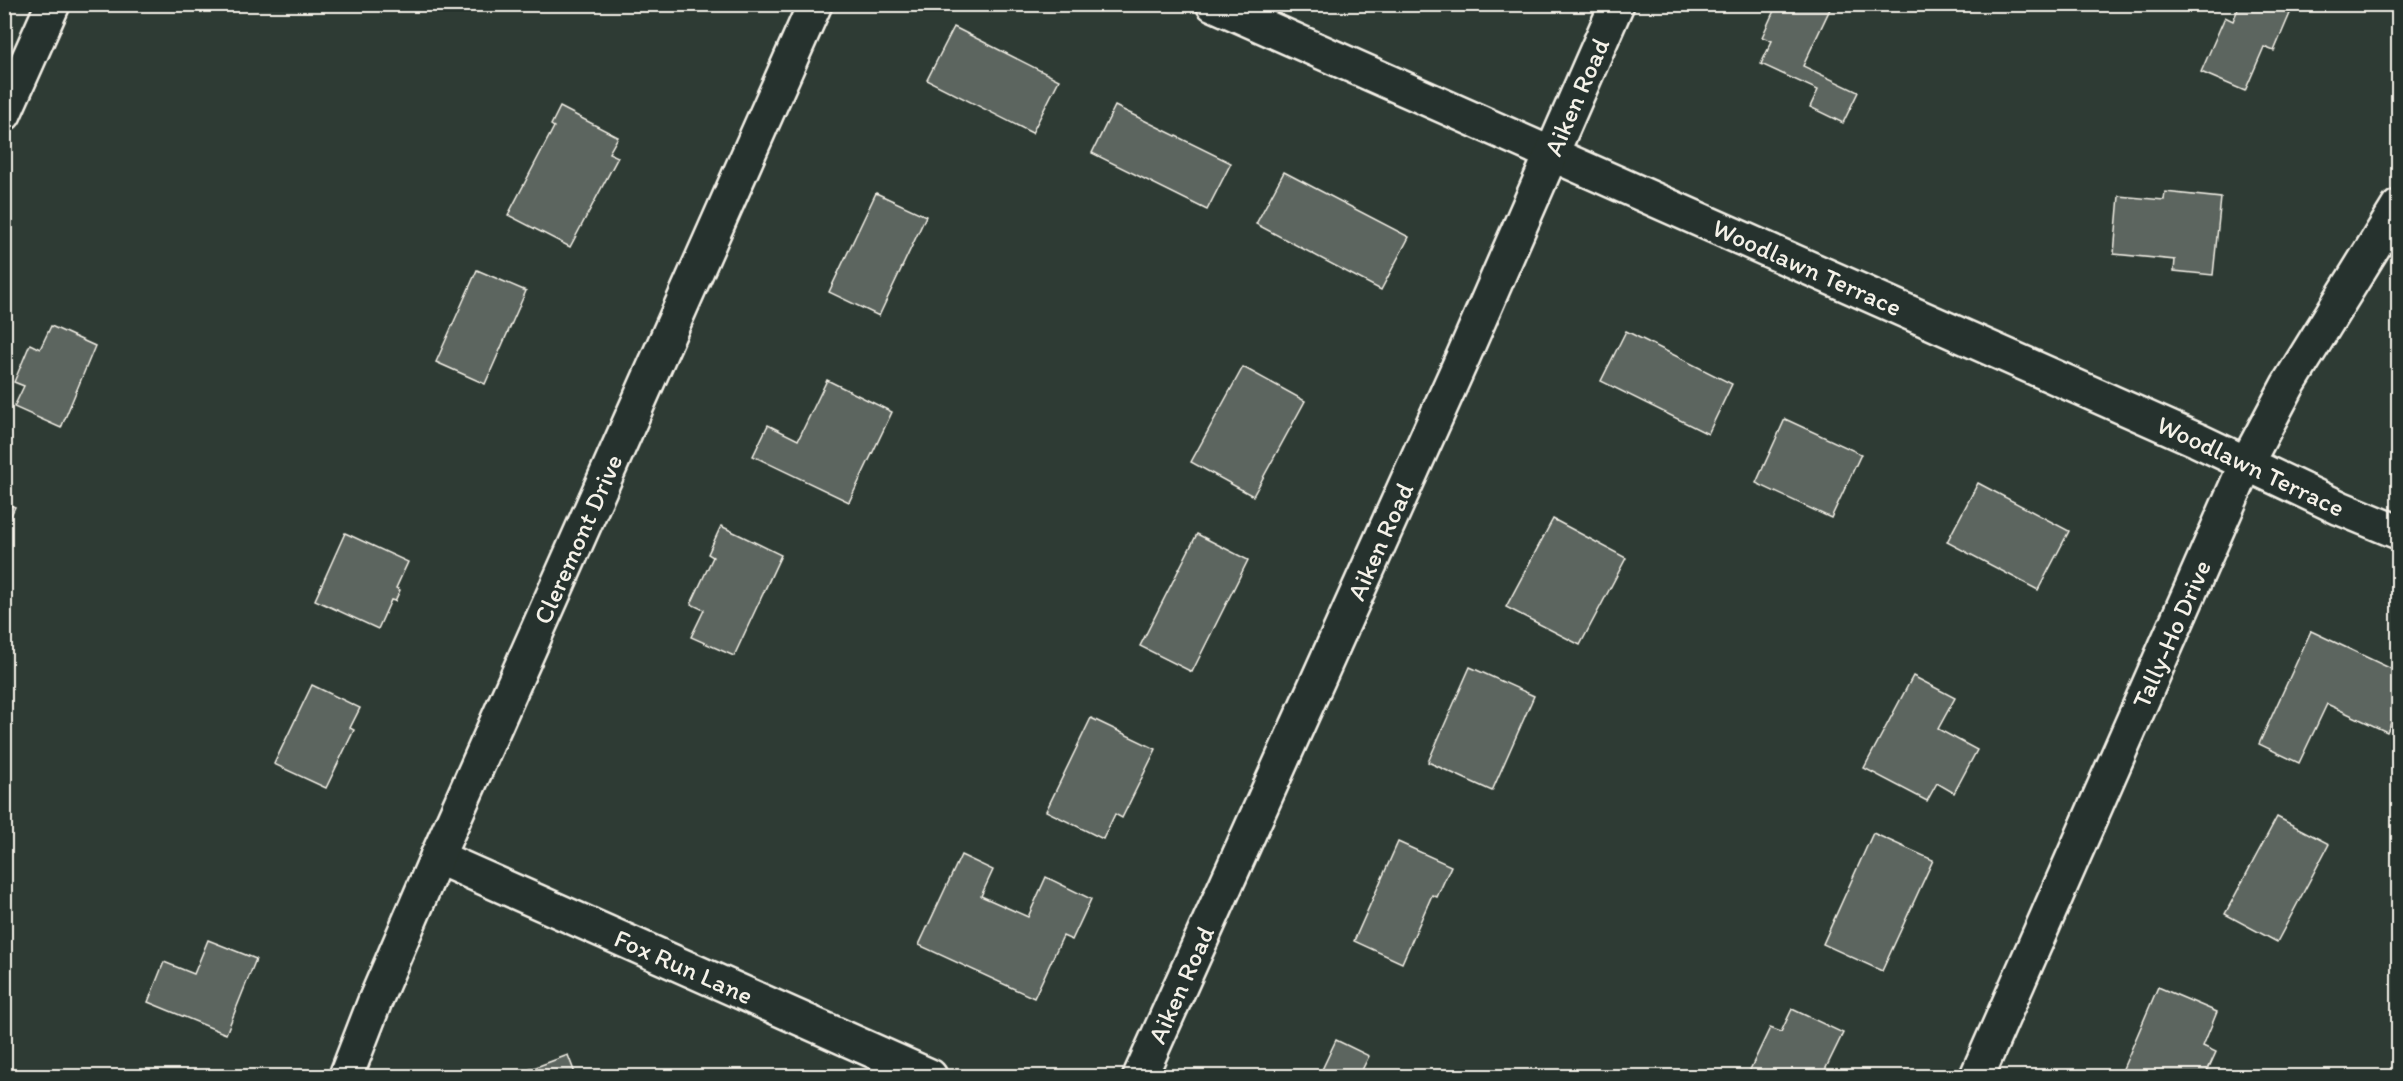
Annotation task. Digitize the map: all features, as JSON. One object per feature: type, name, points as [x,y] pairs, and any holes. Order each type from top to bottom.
[{"type":"street","points":[[4,114],[53,4]]},
{"type":"street","name":"Cleremont Drive","points":[[346,1077],[375,1001],[815,4]]},
{"type":"street","name":"Woodlawn Terrace","points":[[1213,4],[2175,430],[2398,532]]},
{"type":"street","name":"Aiken Road","points":[[1140,1077],[1463,357],[1617,4]]},
{"type":"street","name":"Tally-Ho Drive","points":[[1977,1077],[2246,464],[2288,385],[2398,207]]},
{"type":"street","name":"Fox Run Lane","points":[[438,857],[930,1077]]},
{"type":"building","points":[[1777,4],[1820,4],[1830,9],[1803,66],[1858,92],[1843,123],[1810,107],[1818,90],[1761,64],[1772,41],[1762,37]]},
{"type":"building","points":[[2240,4],[2294,4],[2274,51],[2264,47],[2245,91],[2201,72],[2225,17],[2233,21]]},
{"type":"building","points":[[954,27],[1059,80],[1032,133],[927,80]]},
{"type":"building","points":[[1115,106],[1231,163],[1207,210],[1092,153]]},
{"type":"building","points":[[560,107],[618,137],[609,153],[618,157],[570,247],[508,215],[554,127],[551,125]]},
{"type":"building","points":[[1284,172],[1409,237],[1381,290],[1256,224]]},
{"type":"building","points":[[2165,192],[2221,198],[2213,275],[2174,271],[2175,260],[2114,254],[2119,196],[2164,200]]},
{"type":"building","points":[[876,193],[926,216],[879,316],[829,292]]},
{"type":"building","points":[[477,270],[526,291],[485,384],[436,362]]},
{"type":"building","points":[[51,326],[95,346],[61,428],[14,407],[24,386],[14,382],[30,344],[40,349]]},
{"type":"building","points":[[1626,331],[1732,384],[1708,434],[1601,381]]},
{"type":"building","points":[[1243,367],[1305,401],[1253,496],[1191,462]]},
{"type":"building","points":[[827,380],[892,412],[849,502],[753,456],[768,425],[798,440]]},
{"type":"building","points":[[1785,419],[1861,454],[1831,518],[1756,483]]},
{"type":"building","points":[[1978,483],[2069,531],[2038,590],[1947,542]]},
{"type":"building","points":[[4,503],[15,507],[4,530]]},
{"type":"building","points":[[1553,519],[1626,558],[1580,645],[1506,607]]},
{"type":"building","points":[[721,526],[781,555],[734,656],[691,637],[704,610],[691,604],[713,557],[708,554]]},
{"type":"building","points":[[345,533],[408,562],[396,588],[400,590],[395,601],[391,600],[378,629],[315,600]]},
{"type":"building","points":[[1197,534],[1248,560],[1192,672],[1140,646]]},
{"type":"building","points":[[2311,631],[2398,672],[2398,707],[2387,732],[2327,704],[2299,763],[2259,744]]},
{"type":"building","points":[[1470,667],[1534,696],[1492,791],[1428,762]]},
{"type":"building","points":[[1913,676],[1955,698],[1938,729],[1977,750],[1954,793],[1937,783],[1927,801],[1864,768]]},
{"type":"building","points":[[312,685],[360,708],[350,728],[354,730],[326,788],[274,764]]},
{"type":"building","points":[[1091,718],[1156,749],[1122,818],[1115,814],[1103,839],[1046,811]]},
{"type":"building","points":[[2277,817],[2329,844],[2277,942],[2225,914]]},
{"type":"building","points":[[1873,833],[1933,860],[1882,971],[1823,944]]},
{"type":"building","points":[[1398,842],[1451,866],[1437,897],[1432,895],[1402,963],[1354,941]]},
{"type":"building","points":[[961,855],[993,870],[981,896],[1028,917],[1046,877],[1091,899],[1072,940],[1063,936],[1034,998],[919,945]]},
{"type":"building","points":[[208,940],[256,959],[226,1034],[148,1002],[164,962],[194,974]]},
{"type":"building","points":[[2158,987],[2217,1012],[2203,1046],[2216,1052],[2205,1076],[2134,1076],[2122,1071]]},
{"type":"building","points":[[1792,1009],[1843,1033],[1822,1076],[1747,1076],[1770,1028],[1781,1032]]},
{"type":"building","points":[[1336,1040],[1369,1056],[1361,1072],[1371,1076],[1319,1076]]},
{"type":"building","points":[[568,1055],[576,1076],[512,1076]]}]
